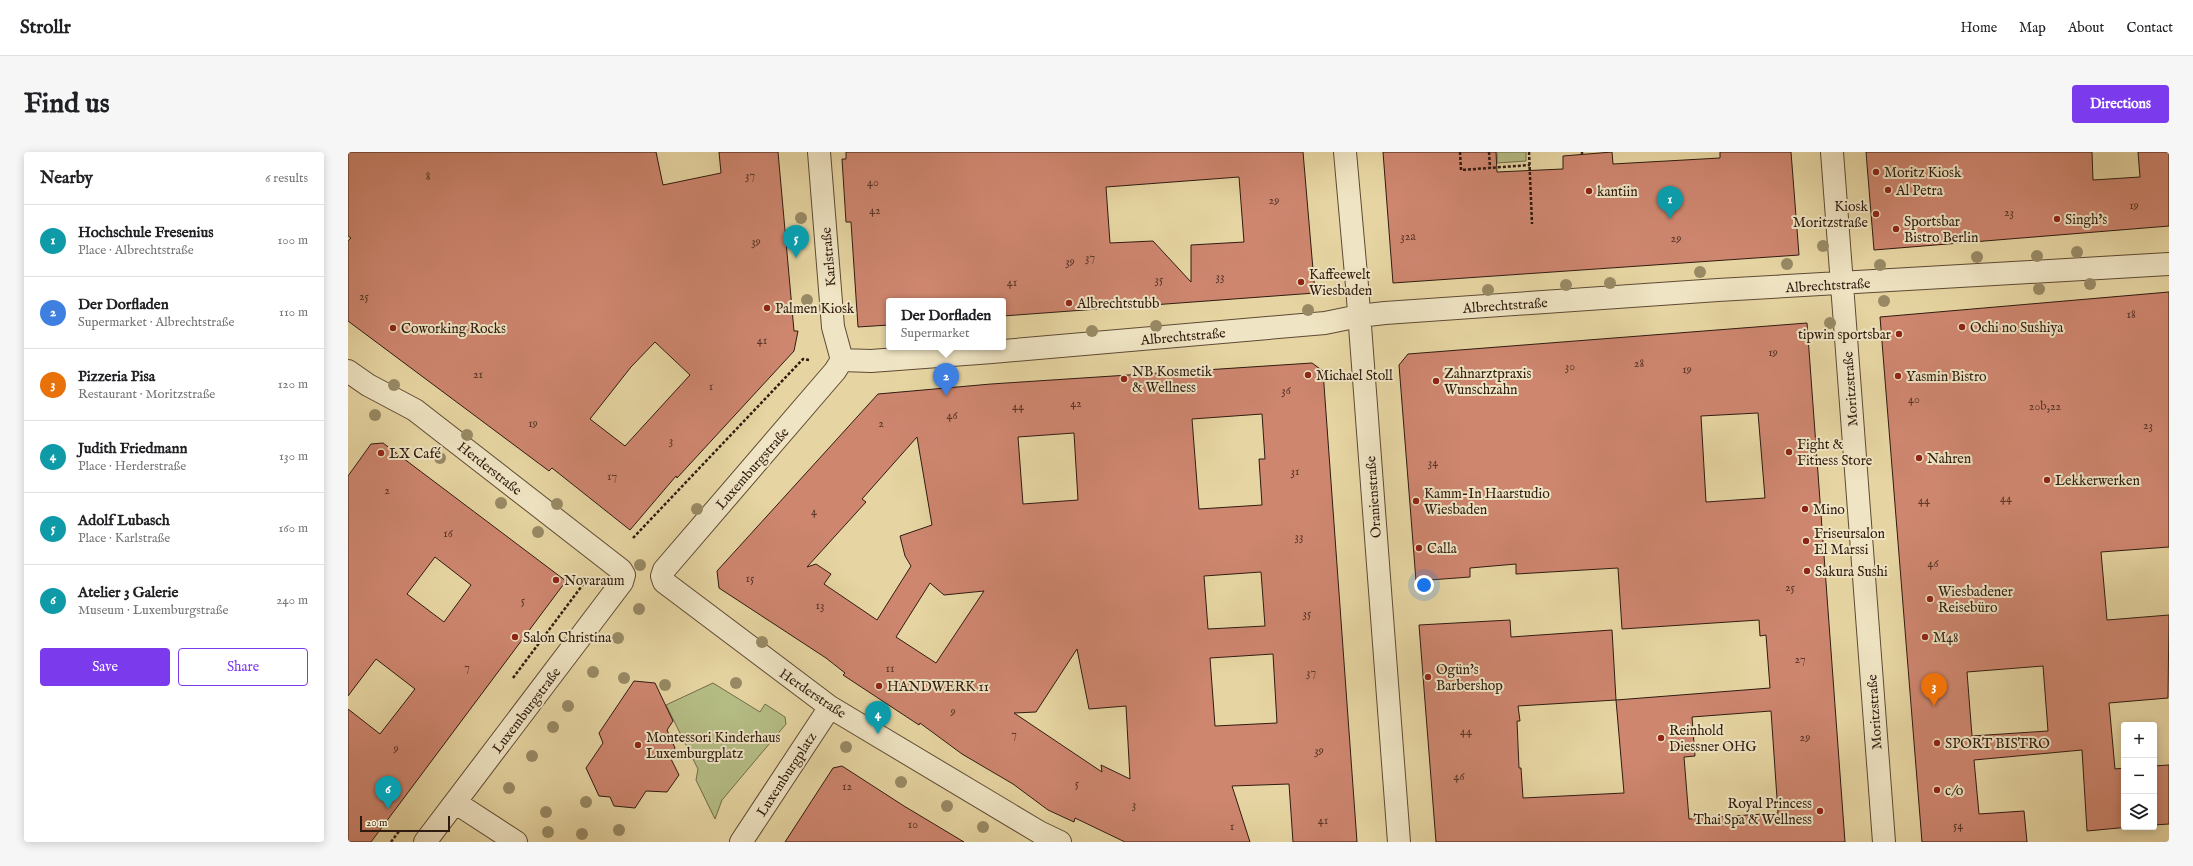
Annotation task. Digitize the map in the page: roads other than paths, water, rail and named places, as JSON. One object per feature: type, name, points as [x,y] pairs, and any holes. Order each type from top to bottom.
[{"type":"street","name":"Karlstraße","points":[[819,152],[833,328],[842,360]]},
{"type":"street","name":"Oranienstraße","points":[[1345,152],[1399,842]]},
{"type":"street","name":"Moritzstraße","points":[[1832,152],[1884,842]]},
{"type":"street","name":"Albrechtstraße","points":[[842,360],[872,362],[1146,340],[1325,323],[1359,316],[1568,300],[2169,264]]},
{"type":"street","name":"Luxemburgstraße","points":[[662,576],[664,570],[830,377],[842,360]]},
{"type":"street","name":"Herderstraße","points":[[349,374],[415,410],[621,570],[624,576]]},
{"type":"street","name":"Luxemburgstraße","points":[[425,842],[622,582],[624,576]]},
{"type":"street","name":"Herderstraße","points":[[662,576],[664,582],[830,706],[1037,837],[1060,842]]},
{"type":"street","name":"Luxemburgplatz","points":[[741,842],[830,706]]},
{"type":"street","points":[[456,802],[516,842]]},
{"type":"place","name":"Moritz Kiosk","points":[[1876,172]]},
{"type":"place","name":"Al Petra","points":[[1888,190]]},
{"type":"place","name":"kantiin","points":[[1589,191]]},
{"type":"place","name":"Kiosk Moritzstraße","points":[[1876,214]]},
{"type":"place","name":"Hochschule Fresenius","points":[[1670,219]]},
{"type":"place","name":"Singh's","points":[[2057,219]]},
{"type":"place","name":"Sportsbar Bistro Berlin","points":[[1896,229]]},
{"type":"place","name":"Adolf Lubasch","points":[[796,258]]},
{"type":"place","name":"Kaffeewelt Wiesbaden","points":[[1301,282]]},
{"type":"place","name":"Albrechtstubb","points":[[1069,303]]},
{"type":"place","name":"Palmen Kiosk","points":[[767,308]]},
{"type":"place","name":"Ochi no Sushiya","points":[[1962,327]]},
{"type":"place","name":"Coworking Rocks","points":[[393,328]]},
{"type":"place","name":"tipwin sportsbar","points":[[1899,334]]},
{"type":"place","name":"Michael Stoll","points":[[1308,375]]},
{"type":"place","name":"Yasmin Bistro","points":[[1898,376]]},
{"type":"place","name":"NB Kosmetik & Wellness","points":[[1124,379]]},
{"type":"place","name":"Zahnarztpraxis Wunschzahn","points":[[1436,381]]},
{"type":"place","name":"Der Dorfladen","points":[[946,396]]},
{"type":"place","name":"Fight & Fitness Store","points":[[1789,452]]},
{"type":"place","name":"LX Café","points":[[381,453]]},
{"type":"place","name":"Nahren","points":[[1919,458]]},
{"type":"place","name":"Lekkerwerken","points":[[2047,480]]},
{"type":"place","name":"Kamm-In Haarstudio Wiesbaden","points":[[1416,501]]},
{"type":"place","name":"Mino","points":[[1805,509]]},
{"type":"place","name":"Friseursalon El Marssi","points":[[1806,541]]},
{"type":"place","name":"Calla","points":[[1419,548]]},
{"type":"place","name":"Sakura Sushi","points":[[1807,571]]},
{"type":"place","name":"Novaraum","points":[[556,580]]},
{"type":"place","name":"Wiesbadener Reisebüro","points":[[1930,599]]},
{"type":"place","name":"Salon Christina","points":[[515,637]]},
{"type":"place","name":"M48","points":[[1925,637]]},
{"type":"place","name":"Ogün's Barbershop","points":[[1428,677]]},
{"type":"place","name":"HANDWERK 11","points":[[879,686]]},
{"type":"place","name":"Pizzeria Pisa","points":[[1934,706]]},
{"type":"place","name":"Judith Friedmann","points":[[878,734]]},
{"type":"place","name":"Reinhold Diessner OHG","points":[[1661,738]]},
{"type":"place","name":"SPORT BISTRO","points":[[1937,743]]},
{"type":"place","name":"Montessori Kinderhaus Luxemburgplatz","points":[[638,745]]},
{"type":"place","name":"c/o","points":[[1937,790]]},
{"type":"place","name":"Atelier 3 Galerie","points":[[388,809]]},
{"type":"place","name":"Royal Princess Thai Spa & Wellness","points":[[1820,811]]}]
